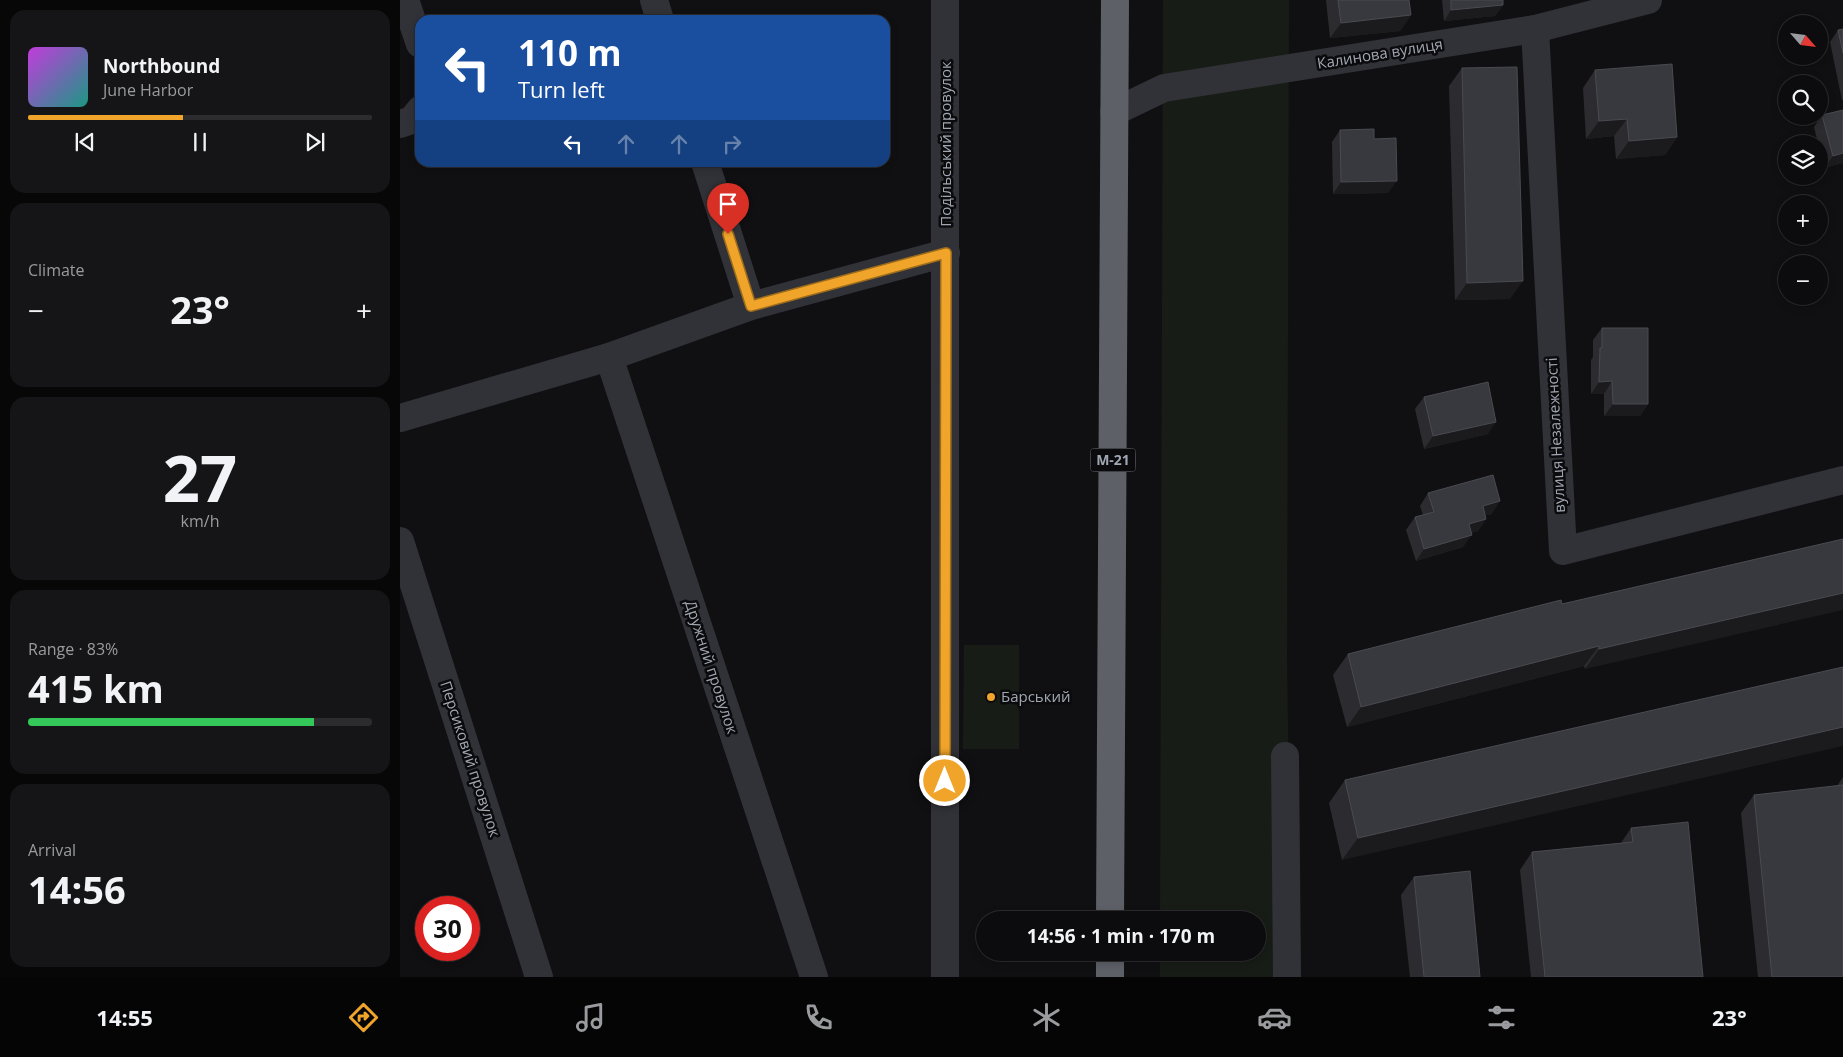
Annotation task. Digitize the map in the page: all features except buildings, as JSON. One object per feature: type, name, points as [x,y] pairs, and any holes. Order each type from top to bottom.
[{"type":"highway","name":"М-21","points":[[1110,911],[1116,0]]},
{"type":"highway","points":[[1110,961],[1110,977]]},
{"type":"street","points":[[405,0],[415,29]]},
{"type":"street","points":[[654,0],[658,15]]},
{"type":"street","name":"Подільський провулок","points":[[945,0],[945,977]]},
{"type":"street","name":"Калинова вулиця","points":[[1114,112],[1164,88],[1535,29],[1648,0]]},
{"type":"street","name":"вулиця Незалежності","points":[[1535,29],[1563,551],[1843,480]]},
{"type":"street","points":[[400,124],[412,120],[415,116]]},
{"type":"street","points":[[707,167],[751,306]]},
{"type":"street","points":[[400,418],[609,357],[751,306],[946,253]]},
{"type":"street","name":"Дружний провулок","points":[[609,357],[814,977]]},
{"type":"street","name":"Персиковий провулок","points":[[400,541],[540,977]]},
{"type":"street","points":[[1285,756],[1287,977]]},
{"type":"shaded area","points":[[1163,0],[1289,0],[1287,661],[1292,977],[1160,977],[1160,961],[1266,961],[1266,911],[1160,911]]},
{"type":"shaded area","name":"Барський","points":[[964,645],[1019,645],[1019,749],[963,749]]},
{"type":"place","name":"Барський","points":[[991,697]]},
{"type":"route","points":[[728,234],[751,306],[946,253],[945,781]]}]
